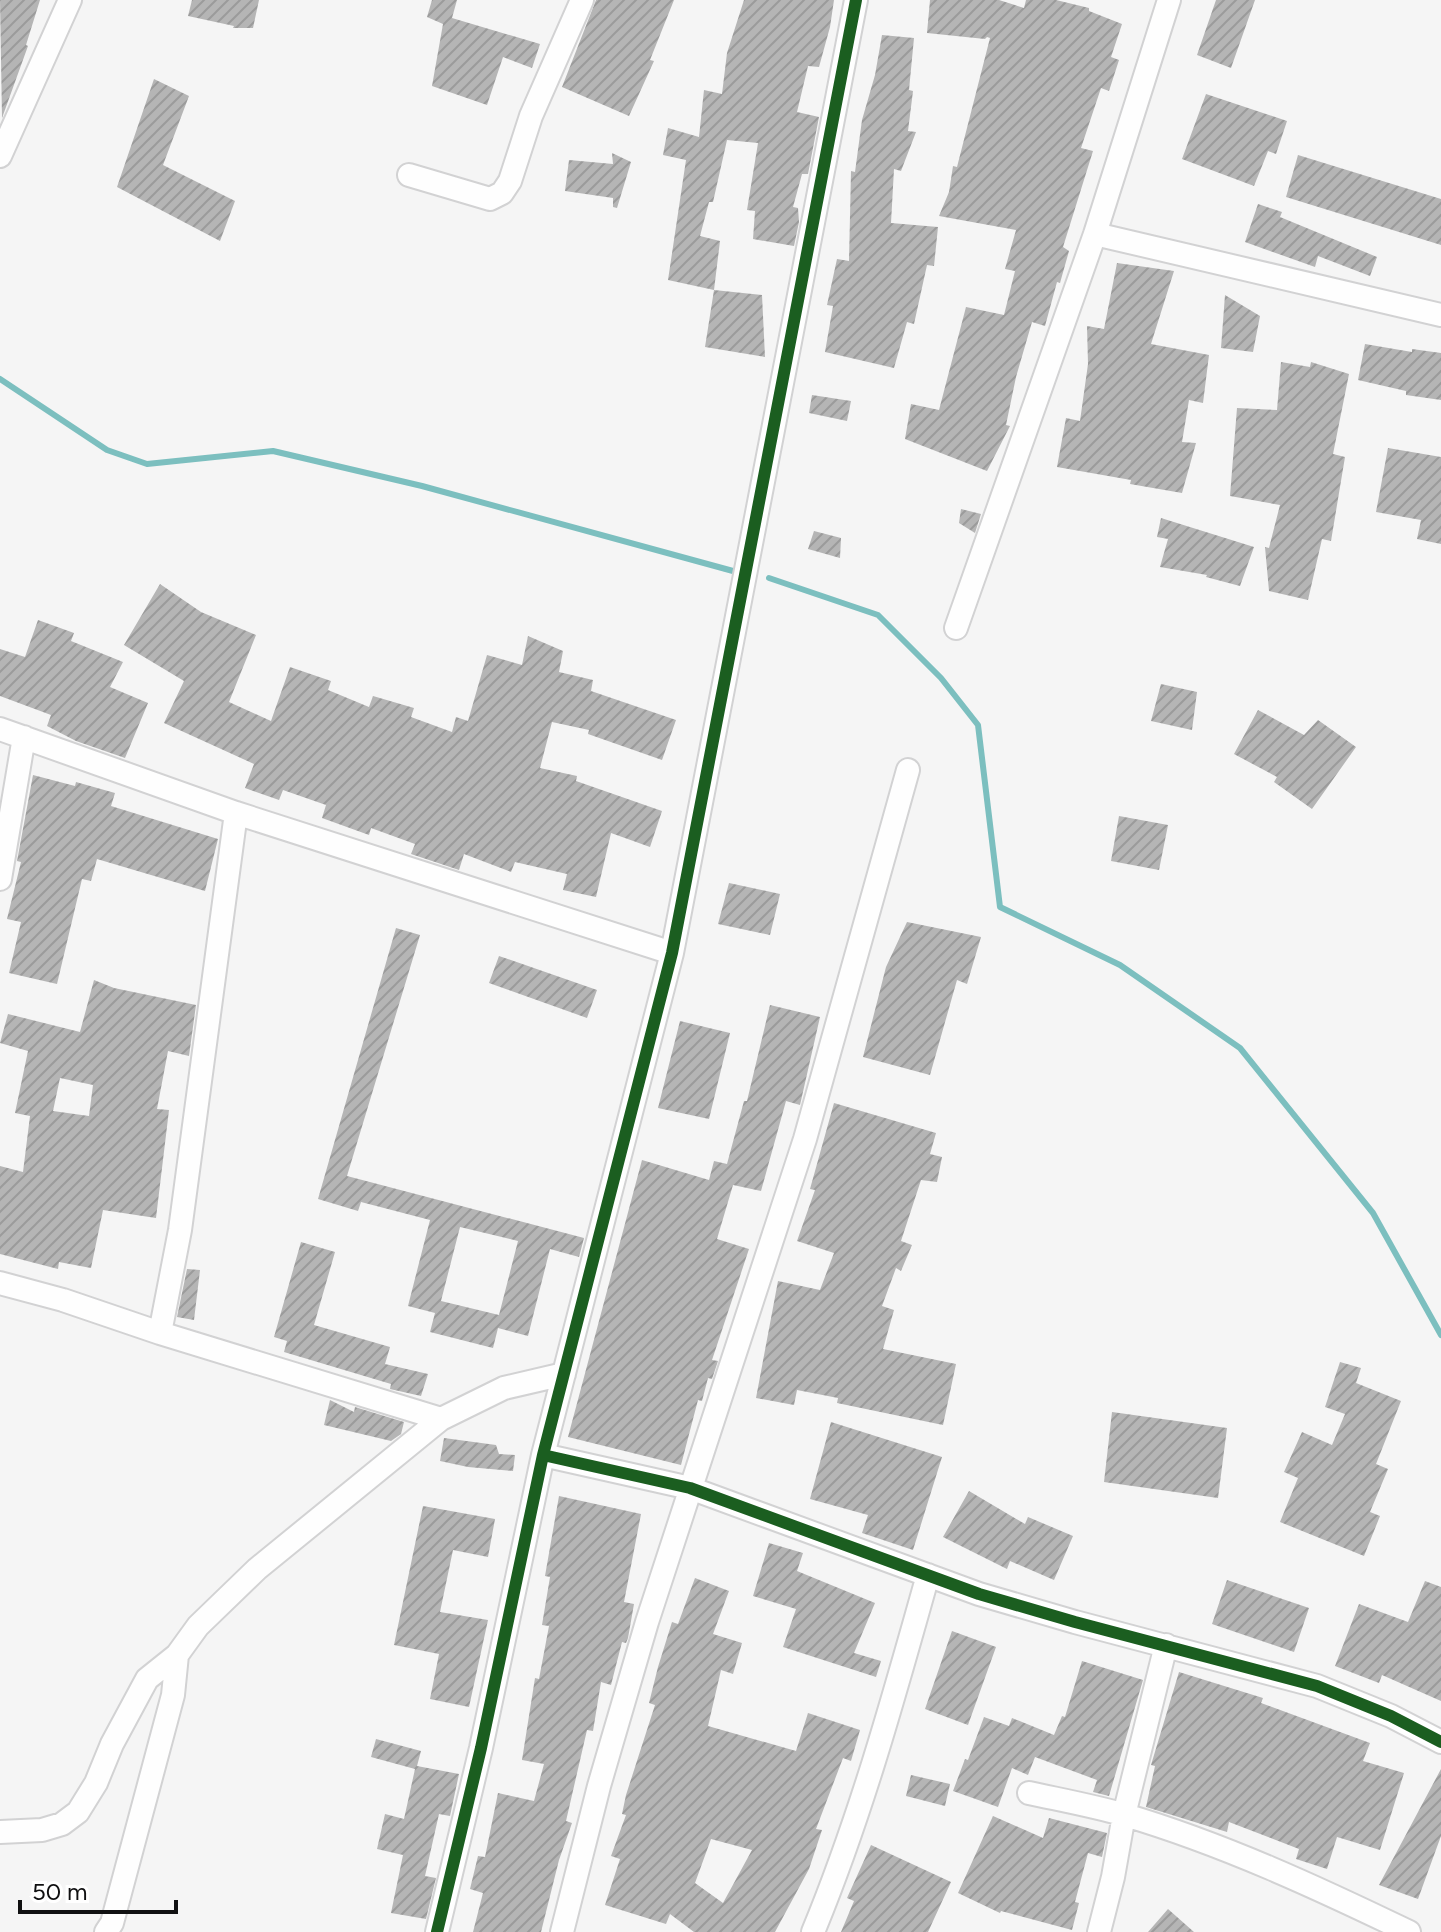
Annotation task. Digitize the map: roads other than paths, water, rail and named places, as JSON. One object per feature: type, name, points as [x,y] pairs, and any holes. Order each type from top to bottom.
[{"type":"street","points":[[0,156],[70,0]]},
{"type":"street","points":[[409,175],[490,199],[502,193],[510,181],[531,116],[582,0]]},
{"type":"street","points":[[437,1932],[481,1748],[543,1455],[672,953],[856,0]]},
{"type":"street","points":[[956,628],[1095,234],[1169,0]]},
{"type":"street","points":[[1095,234],[1441,315]]},
{"type":"street","points":[[0,729],[236,813],[672,953]]},
{"type":"street","points":[[0,879],[24,737]]},
{"type":"street","points":[[562,1932],[599,1786],[690,1488],[805,1139],[908,770]]},
{"type":"street","points":[[160,1333],[180,1230],[236,813]]},
{"type":"street","points":[[0,1283],[441,1419]]},
{"type":"street","points":[[0,1832],[42,1830],[62,1824],[78,1812],[96,1783],[112,1744],[147,1679],[177,1655],[198,1626],[257,1569],[441,1419],[504,1388],[564,1374]]},
{"type":"street","points":[[543,1455],[690,1488],[979,1594],[1317,1686],[1391,1716],[1441,1742]]},
{"type":"street","points":[[813,1932],[843,1858],[869,1780],[928,1575]]},
{"type":"street","points":[[1099,1932],[1166,1645]]},
{"type":"street","points":[[106,1932],[112,1923],[173,1695],[177,1655]]},
{"type":"street","points":[[1029,1793],[1124,1815],[1266,1868],[1409,1932]]},
{"type":"waterway","points":[[0,379],[107,450],[147,464],[273,451],[422,486],[733,571]]},
{"type":"waterway","points":[[769,578],[878,615],[941,678],[978,725],[1000,907],[1120,965],[1240,1048],[1373,1213],[1441,1335]]}]
